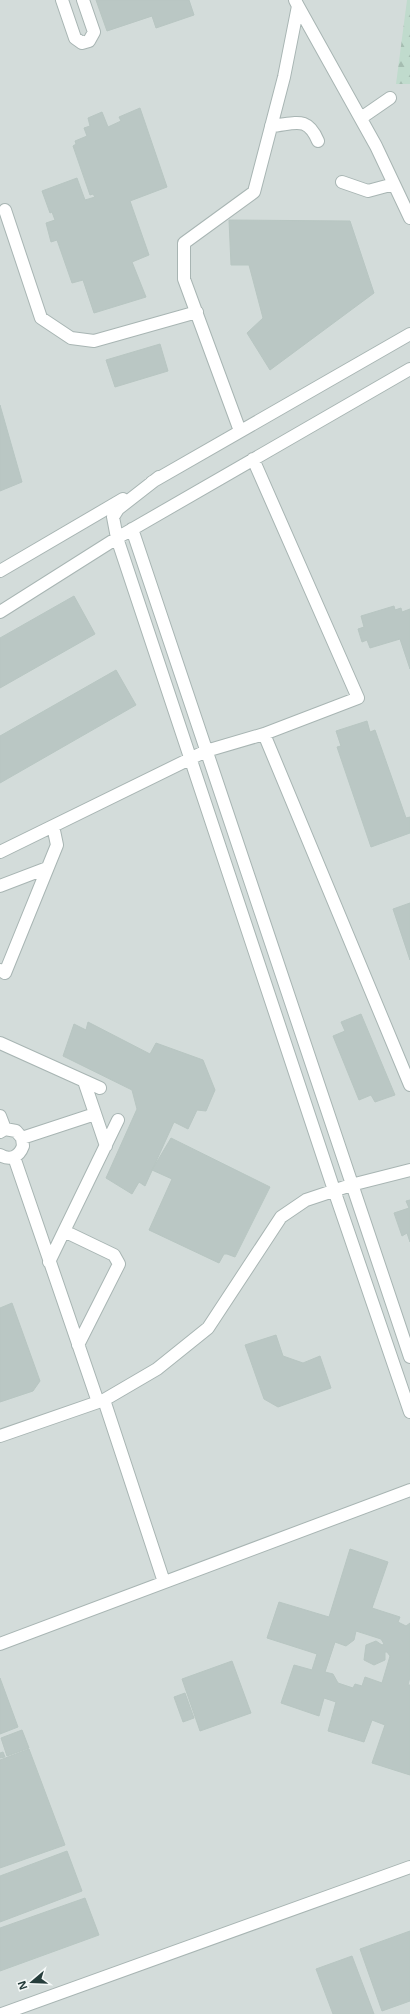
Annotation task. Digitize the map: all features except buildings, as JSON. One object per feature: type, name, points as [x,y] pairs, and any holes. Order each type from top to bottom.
[{"type":"street","points":[[62,0],[76,38],[82,42],[89,41],[94,32],[83,0]]},
{"type":"street","points":[[296,3],[361,118],[410,218]]},
{"type":"street","points":[[240,431],[184,279],[184,243],[254,192],[284,77],[296,3]]},
{"type":"street","points":[[361,118],[390,98]]},
{"type":"street","points":[[271,126],[301,123],[306,124],[313,130],[318,141]]},
{"type":"street","points":[[342,182],[368,191],[394,184]]},
{"type":"street","points":[[5,210],[41,318],[63,334],[79,340],[94,341],[197,312]]},
{"type":"street","points":[[0,571],[410,334]]},
{"type":"street","points":[[0,612],[132,529],[410,369]]},
{"type":"street","points":[[0,852],[206,751],[264,734],[358,698],[253,459]]},
{"type":"street","points":[[159,478],[118,509],[113,517],[117,538],[334,1190],[410,1412]]},
{"type":"street","points":[[132,529],[410,1357]]},
{"type":"street","points":[[264,734],[410,1085]]},
{"type":"street","points":[[0,970],[5,973],[57,845],[53,826]]},
{"type":"street","points":[[0,886],[47,868]]},
{"type":"street","points":[[0,1043],[100,1088]]},
{"type":"street","points":[[84,1080],[106,1146]]},
{"type":"street","points":[[22,1138],[95,1114]]},
{"type":"street","points":[[0,1116],[2,1130],[16,1131],[22,1138],[23,1146],[21,1151],[14,1157],[6,1158],[0,1155]]},
{"type":"street","points":[[49,1262],[118,1120]]},
{"type":"street","points":[[14,1157],[78,1346],[101,1401],[164,1582]]},
{"type":"street","points":[[0,1436],[101,1401],[157,1369],[208,1328],[281,1217],[306,1200],[351,1185],[410,1170]]},
{"type":"street","points":[[64,1231],[114,1255],[119,1264],[78,1346]]},
{"type":"street","points":[[0,1644],[410,1490]]},
{"type":"street","points":[[2,2014],[410,1867]]},
{"type":"shaded area","points":[[0,0],[410,0],[410,2014],[0,2014]]},
{"type":"green space","points":[[407,0],[410,0],[410,84],[396,84]]}]
